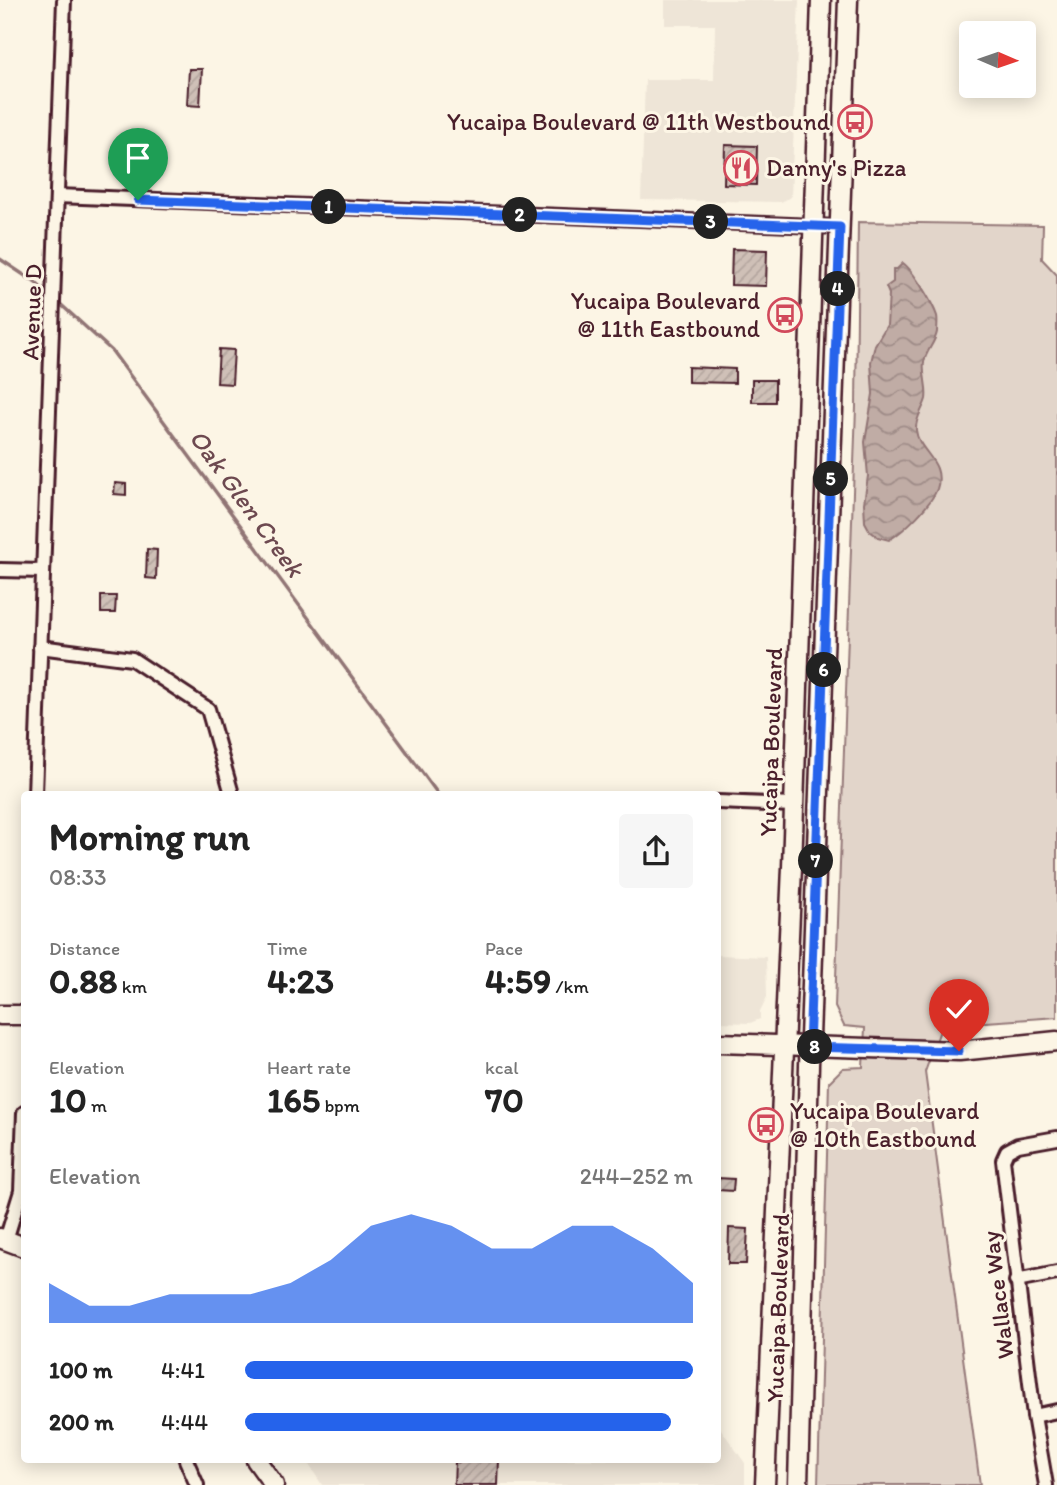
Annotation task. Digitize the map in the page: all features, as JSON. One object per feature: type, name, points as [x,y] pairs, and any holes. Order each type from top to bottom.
[{"type":"main road","name":"Yucaipa Boulevard","points":[[765,1485],[794,805],[821,0]]},
{"type":"main road","name":"Yucaipa Boulevard","points":[[798,1485],[809,1047],[848,0]]},
{"type":"main road","points":[[0,1015],[21,1016]]},
{"type":"main road","points":[[721,1043],[959,1051],[1057,1041]]},
{"type":"main road","points":[[3,1239],[21,1246]]},
{"type":"main road","points":[[258,1463],[274,1485]]},
{"type":"street","name":"Avenue D","points":[[35,791],[64,0]]},
{"type":"street","points":[[57,196],[840,227]]},
{"type":"street","points":[[0,570],[43,571]]},
{"type":"street","points":[[40,647],[132,659],[208,709],[231,791]]},
{"type":"street","points":[[721,802],[794,805]]},
{"type":"street","name":"Wallace Way","points":[[1046,1485],[1016,1280],[1003,1160],[1007,1151],[1018,1146],[1057,1138]]},
{"type":"street","points":[[3,1239],[20,1191],[21,1172]]},
{"type":"street","points":[[1016,1280],[1057,1273]]},
{"type":"street","points":[[1034,1416],[1057,1411]]},
{"type":"street","points":[[187,1463],[197,1485]]},
{"type":"shaded area","points":[[665,0],[799,0],[791,197],[781,202],[641,200],[645,80],[714,80],[715,25],[665,25]]},
{"type":"shaded area","points":[[858,222],[1043,225],[1042,259],[1057,275],[1057,1017],[942,1025],[925,1072],[980,1485],[818,1485],[829,1082],[843,1068],[863,1067],[865,1028],[844,1026],[835,1007],[856,407]]},
{"type":"shaded area","points":[[721,955],[766,957],[767,997],[760,1011],[760,1019],[750,1023],[721,1022]]},
{"type":"shaded area","points":[[721,1429],[745,1463],[745,1485],[322,1485],[308,1463],[721,1463]]},
{"type":"water","points":[[903,263],[922,288],[937,318],[936,336],[924,362],[926,399],[916,430],[921,445],[935,464],[939,479],[934,495],[923,510],[889,540],[870,531],[865,522],[864,503],[868,476],[865,442],[873,394],[871,362],[875,345],[887,325],[889,294],[886,287],[893,282],[893,269]]},
{"type":"building","points":[[189,69],[202,69],[200,106],[187,105]]},
{"type":"building","points":[[725,145],[757,146],[756,185],[724,184]]},
{"type":"building","points":[[732,249],[767,250],[766,286],[731,285]]},
{"type":"building","points":[[219,349],[234,350],[232,384],[217,383]]},
{"type":"building","points":[[688,367],[735,369],[735,383],[688,382]]},
{"type":"building","points":[[752,380],[775,380],[775,402],[752,402]]},
{"type":"building","points":[[115,483],[126,484],[126,495],[114,494]]},
{"type":"building","points":[[147,549],[157,550],[156,579],[146,578]]},
{"type":"building","points":[[101,596],[116,596],[115,613],[101,613]]},
{"type":"building","points":[[721,1178],[734,1179],[733,1191],[721,1190]]},
{"type":"building","points":[[729,1228],[748,1229],[746,1264],[728,1264]]},
{"type":"building","points":[[455,1463],[499,1463],[498,1485],[454,1485]]},
{"type":"waterway","name":"Oak Glen Creek","points":[[0,259],[48,294]]},
{"type":"waterway","name":"Oak Glen Creek","points":[[57,301],[112,351],[436,791]]},
{"type":"place","name":"Yucaipa Boulevard @ 11th Westbound","points":[[855,122]]},
{"type":"place","name":"Danny's Pizza","points":[[741,168]]},
{"type":"place","name":"Yucaipa Boulevard @ 11th Eastbound","points":[[785,315]]},
{"type":"place","name":"Yucaipa Boulevard @ 10th Eastbound","points":[[766,1125]]},
{"type":"route","points":[[138,200],[840,227],[809,1047],[959,1051]]}]
